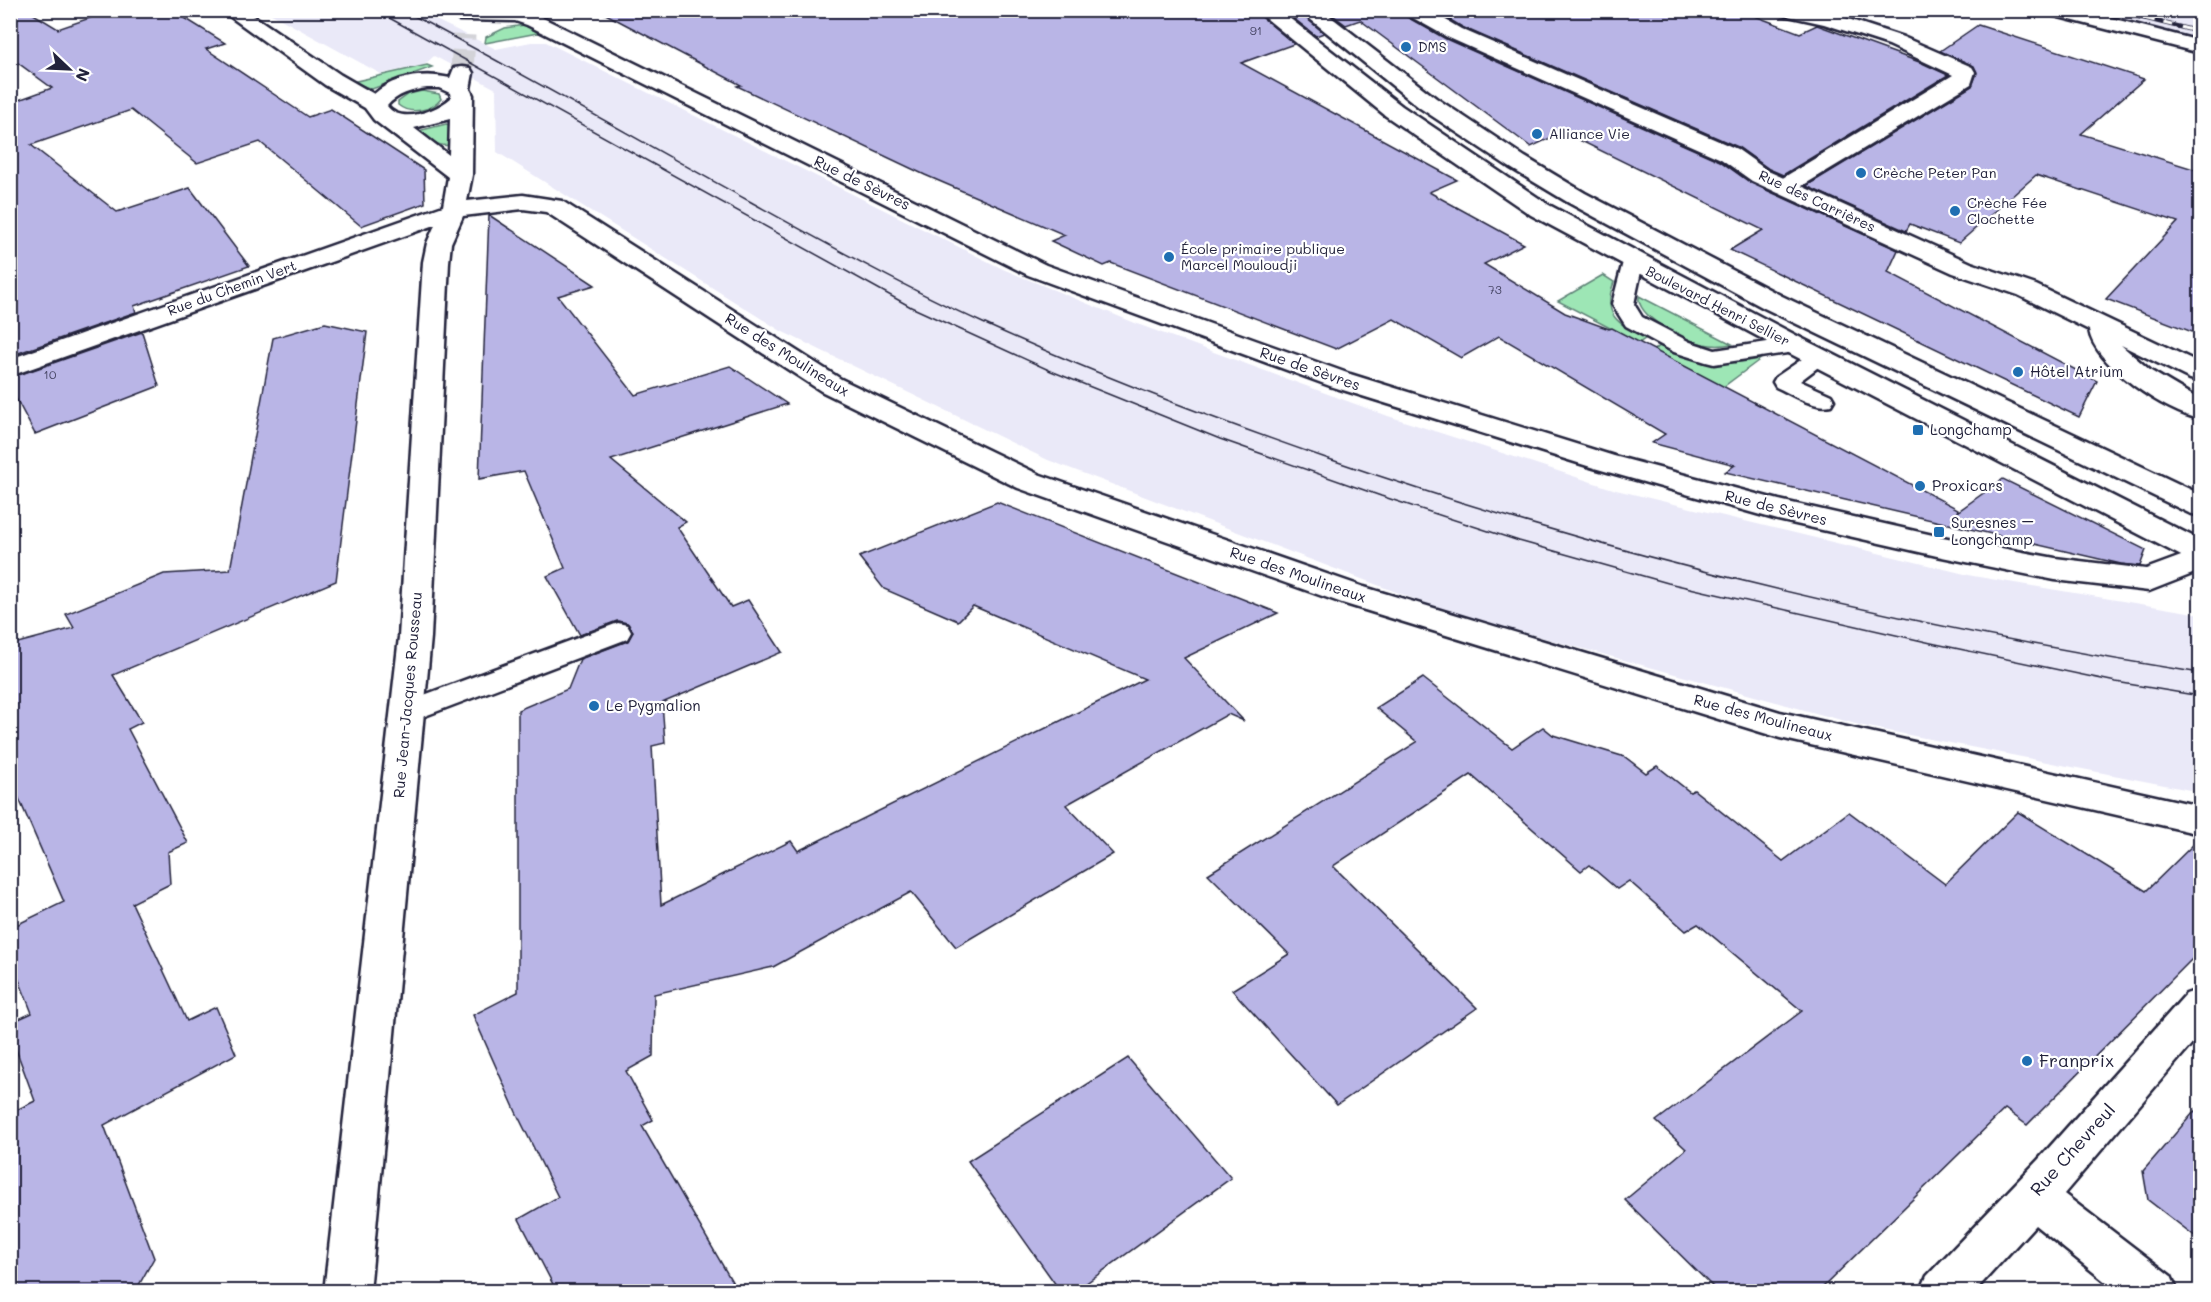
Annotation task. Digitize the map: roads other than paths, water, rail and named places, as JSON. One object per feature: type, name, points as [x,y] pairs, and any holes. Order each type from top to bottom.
[{"type":"street","points":[[231,10],[381,112],[460,175]]},
{"type":"street","name":"Boulevard Henri Sellier","points":[[1266,10],[1394,111],[1540,210],[1633,262],[2200,553]]},
{"type":"street","name":"Boulevard Henri Sellier","points":[[1308,10],[1428,103],[1517,162],[1577,198],[1773,302],[2200,506]]},
{"type":"street","name":"Rue des Carrières","points":[[1413,10],[1454,33],[1729,154],[1760,176],[1962,268],[2027,290],[2200,373]]},
{"type":"street","points":[[1784,187],[1963,79],[1964,72],[1896,41],[1829,19],[1786,10]]},
{"type":"street","points":[[2054,10],[2200,47]]},
{"type":"street","name":"Rue de Sèvres","points":[[465,20],[517,15],[534,21],[1037,270],[1362,387],[1626,468],[1778,510],[1949,548],[2055,569],[2149,580],[2200,559]]},
{"type":"street","points":[[381,112],[387,93],[397,88],[436,82],[454,86],[459,83]]},
{"type":"street","points":[[381,112],[397,120],[423,120],[447,112],[459,83]]},
{"type":"street","name":"Rue Jean-Jacques Rousseau","points":[[347,1292],[415,637],[436,262],[439,243],[454,210],[460,175],[459,83]]},
{"type":"street","name":"Rue des Moulineaux","points":[[454,210],[523,202],[553,206],[831,385],[997,466],[1028,481],[1353,595],[1780,725],[2200,820]]},
{"type":"street","name":"Rue du Chemin Vert","points":[[10,368],[454,210]]},
{"type":"street","points":[[2102,327],[2103,341],[2115,356],[2169,396],[2200,411]]},
{"type":"street","name":"Rue Chevreul","points":[[1943,1292],[2032,1196],[2200,1006]]},
{"type":"street","points":[[2032,1196],[2156,1292]]},
{"type":"lane","points":[[1633,262],[1623,304],[1634,321],[1682,347],[1714,357],[1794,345]]},
{"type":"lane","points":[[1819,357],[1784,382],[1822,400]]},
{"type":"lane","points":[[407,712],[618,632]]},
{"type":"tunnel","points":[[462,73],[464,35]]},
{"type":"tram line","points":[[375,10],[911,307],[1051,371],[1220,439],[1381,496],[1519,541],[1668,583],[1931,643],[2116,682],[2200,696]]},
{"type":"tram line","points":[[403,10],[808,234],[924,295],[1068,360],[1239,427],[1326,458],[1541,526],[1758,585],[1978,633],[2200,673]]},
{"type":"railway","points":[[2111,10],[2200,32]]},
{"type":"place","name":"DMS","points":[[1406,47]]},
{"type":"place","name":"Alliance Vie","points":[[1537,134]]},
{"type":"place","name":"Crèche Peter Pan","points":[[1861,173]]},
{"type":"place","name":"Crèche Fée Clochette","points":[[1955,211]]},
{"type":"place","name":"École primaire publique Marcel Mouloudji","points":[[1169,257]]},
{"type":"place","name":"Hôtel Atrium","points":[[2018,372]]},
{"type":"place","name":"Longchamp","points":[[1918,430]]},
{"type":"place","name":"Proxicars","points":[[1920,486]]},
{"type":"place","name":"Suresnes – Longchamp","points":[[1939,532]]},
{"type":"place","name":"Le Pygmalion","points":[[594,706]]},
{"type":"place","name":"Franprix","points":[[2027,1061]]}]
